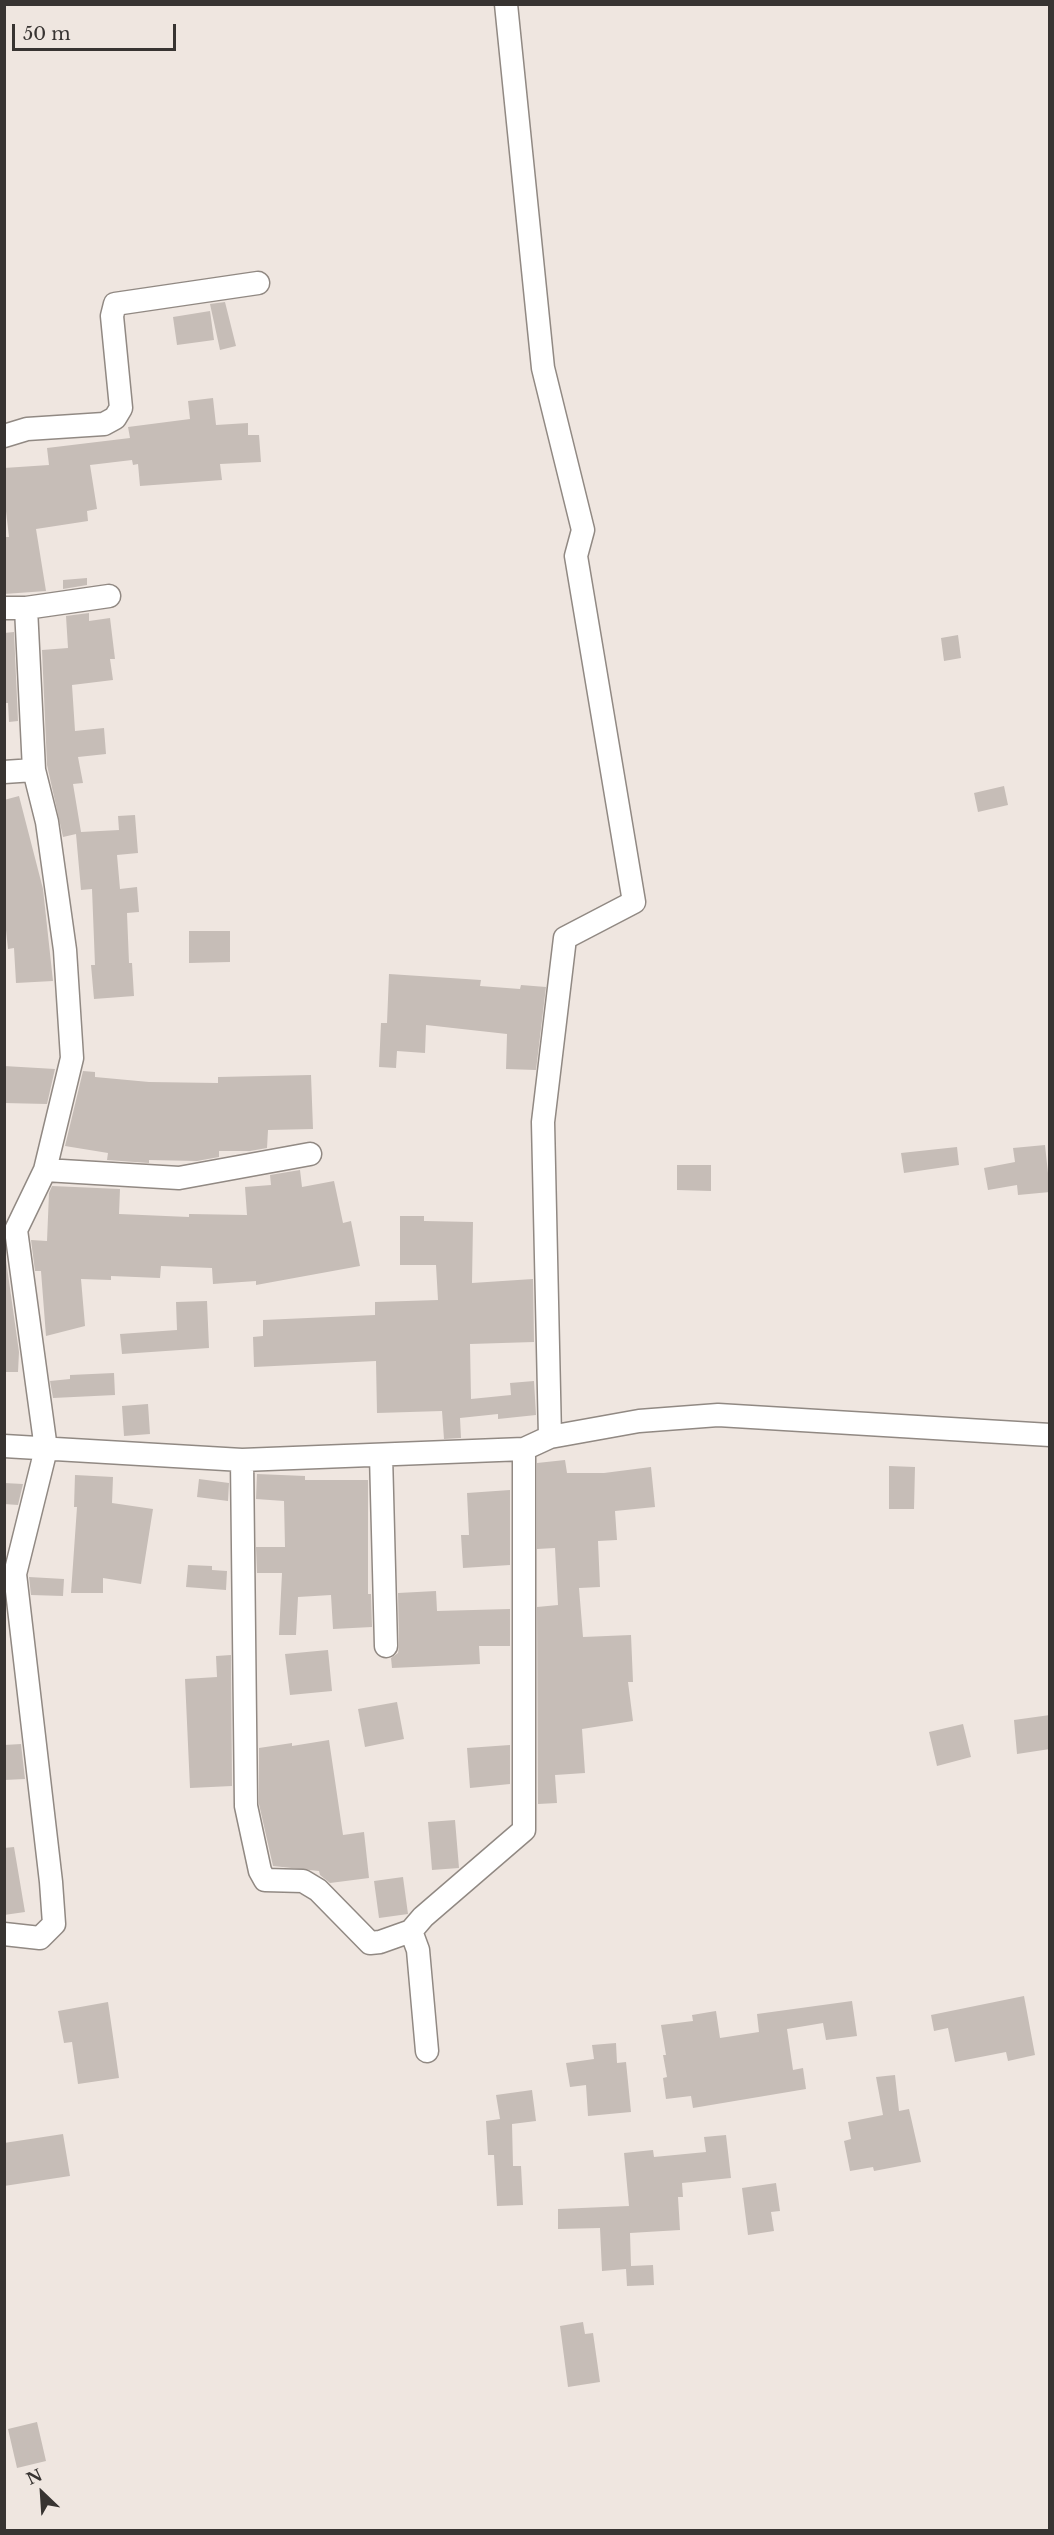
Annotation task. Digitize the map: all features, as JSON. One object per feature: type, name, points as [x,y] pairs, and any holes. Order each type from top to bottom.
[{"type":"street","points":[[506,4],[543,368],[583,530],[576,556],[634,902],[565,938],[543,1122],[550,1437]]},
{"type":"street","points":[[4,436],[27,429],[104,424],[115,418],[121,408],[112,316],[115,304],[258,283]]},
{"type":"street","points":[[4,1934],[40,1938],[54,1924],[15,1575],[46,1449],[16,1230],[45,1170],[72,1058],[65,950],[47,822],[34,770],[15,608],[109,596]]},
{"type":"street","points":[[4,772],[34,770]]},
{"type":"street","points":[[45,1170],[179,1178],[310,1154]]},
{"type":"street","points":[[4,1446],[242,1460],[524,1449],[550,1437],[639,1421],[718,1415],[1050,1436]]},
{"type":"street","points":[[242,1460],[246,1806],[260,1871],[265,1880],[303,1881],[318,1890],[370,1943],[380,1942],[411,1931],[423,1917],[524,1830],[524,1449]]},
{"type":"street","points":[[381,1455],[386,1646]]},
{"type":"street","points":[[411,1931],[418,1950],[427,2051]]},
{"type":"building","points":[[225,302],[236,346],[220,350],[210,304]]},
{"type":"building","points":[[210,311],[214,340],[177,345],[173,317]]},
{"type":"building","points":[[213,398],[216,425],[248,423],[248,435],[259,435],[261,462],[220,464],[222,480],[140,486],[138,464],[133,465],[132,460],[90,465],[97,509],[87,511],[88,521],[36,529],[46,591],[4,594],[4,537],[9,537],[4,494],[4,468],[49,465],[47,448],[130,438],[128,427],[190,419],[188,401]]},
{"type":"building","points":[[87,578],[87,585],[63,589],[63,580]]},
{"type":"building","points":[[89,613],[89,621],[110,618],[115,659],[110,659],[113,680],[72,685],[75,731],[104,728],[106,754],[78,757],[83,783],[73,784],[81,832],[119,830],[118,816],[135,815],[138,853],[117,855],[120,889],[137,887],[139,912],[127,913],[129,963],[132,963],[134,996],[94,999],[91,965],[95,965],[92,889],[81,890],[76,834],[63,837],[47,765],[42,650],[68,648],[66,616]]},
{"type":"building","points":[[14,632],[18,721],[9,722],[8,703],[4,703],[4,633]]},
{"type":"building","points":[[958,635],[961,658],[944,661],[941,638]]},
{"type":"building","points":[[1004,786],[1008,805],[978,812],[974,793]]},
{"type":"building","points":[[19,796],[43,889],[53,981],[16,983],[14,948],[8,949],[4,911],[4,800]]},
{"type":"building","points":[[189,931],[230,931],[230,962],[189,963]]},
{"type":"building","points":[[389,974],[481,980],[480,986],[520,989],[521,985],[546,987],[536,1070],[506,1069],[507,1034],[426,1025],[425,1053],[397,1051],[396,1068],[379,1067],[381,1023],[387,1023]]},
{"type":"building","points":[[4,1066],[55,1069],[47,1104],[4,1103]]},
{"type":"building","points":[[83,1071],[95,1072],[95,1077],[149,1082],[218,1083],[218,1077],[311,1075],[313,1129],[268,1130],[267,1148],[250,1151],[219,1151],[219,1157],[197,1161],[149,1160],[149,1163],[107,1160],[108,1153],[65,1146]]},
{"type":"building","points":[[1045,1145],[1050,1192],[1018,1195],[1017,1185],[988,1190],[984,1168],[1015,1162],[1013,1148]]},
{"type":"building","points":[[957,1147],[959,1165],[904,1173],[901,1153]]},
{"type":"building","points":[[677,1165],[711,1165],[711,1191],[677,1190]]},
{"type":"building","points":[[300,1170],[302,1187],[334,1181],[343,1223],[351,1221],[360,1266],[256,1285],[256,1281],[213,1284],[212,1268],[161,1266],[160,1278],[111,1276],[111,1280],[81,1279],[85,1326],[46,1336],[41,1271],[35,1271],[31,1240],[47,1241],[49,1193],[52,1186],[120,1189],[119,1214],[189,1217],[189,1214],[247,1215],[245,1187],[271,1185],[270,1175]]},
{"type":"building","points":[[400,1216],[424,1216],[424,1221],[473,1222],[472,1283],[533,1279],[534,1342],[470,1344],[471,1399],[511,1395],[510,1383],[534,1381],[536,1415],[498,1419],[498,1414],[460,1418],[461,1438],[444,1439],[442,1411],[377,1413],[376,1361],[254,1367],[253,1337],[263,1336],[263,1320],[375,1315],[375,1302],[438,1300],[436,1265],[400,1265]]},
{"type":"building","points":[[4,1246],[19,1352],[18,1372],[4,1372]]},
{"type":"building","points":[[207,1301],[209,1348],[122,1354],[120,1334],[177,1330],[176,1302]]},
{"type":"building","points":[[114,1373],[115,1395],[53,1398],[50,1381],[70,1379],[70,1375]]},
{"type":"building","points":[[148,1404],[150,1434],[124,1436],[122,1406]]},
{"type":"building","points":[[565,1460],[567,1473],[604,1473],[651,1467],[655,1507],[615,1511],[617,1540],[598,1541],[600,1587],[579,1588],[583,1637],[631,1635],[633,1682],[628,1682],[633,1721],[582,1729],[585,1773],[555,1775],[557,1803],[538,1804],[537,1607],[558,1605],[555,1548],[537,1549],[537,1463]]},
{"type":"building","points":[[889,1466],[915,1467],[914,1509],[889,1509]]},
{"type":"building","points":[[257,1474],[305,1476],[305,1480],[368,1480],[368,1594],[371,1594],[372,1627],[333,1629],[331,1595],[298,1597],[296,1635],[279,1635],[282,1573],[257,1573],[256,1547],[285,1547],[284,1501],[256,1499]]},
{"type":"building","points":[[75,1475],[113,1477],[112,1503],[153,1509],[141,1584],[103,1578],[103,1593],[71,1593],[77,1507],[74,1507]]},
{"type":"building","points":[[199,1479],[229,1483],[228,1501],[197,1497]]},
{"type":"building","points":[[4,1483],[23,1484],[18,1505],[4,1504]]},
{"type":"building","points":[[510,1490],[510,1565],[463,1568],[461,1535],[469,1535],[467,1493]]},
{"type":"building","points":[[188,1565],[212,1566],[212,1570],[227,1571],[226,1590],[186,1587]]},
{"type":"building","points":[[29,1577],[64,1579],[63,1596],[31,1595]]},
{"type":"building","points":[[436,1591],[437,1611],[510,1609],[510,1646],[479,1646],[480,1664],[392,1668],[391,1658],[398,1653],[399,1646],[398,1593]]},
{"type":"building","points":[[328,1650],[332,1691],[290,1695],[285,1654]]},
{"type":"building","points":[[231,1655],[232,1786],[190,1788],[185,1679],[217,1677],[216,1656]]},
{"type":"building","points":[[397,1702],[404,1739],[365,1747],[358,1709]]},
{"type":"building","points":[[1050,1715],[1050,1749],[1017,1754],[1014,1720]]},
{"type":"building","points":[[963,1724],[971,1757],[937,1766],[929,1732]]},
{"type":"building","points":[[329,1740],[343,1835],[364,1832],[369,1878],[330,1883],[320,1875],[319,1871],[273,1866],[259,1804],[259,1748]]},
{"type":"building","points":[[21,1744],[25,1779],[4,1780],[4,1745]]},
{"type":"building","points":[[510,1745],[510,1784],[470,1788],[467,1748]]},
{"type":"building","points":[[455,1820],[459,1868],[432,1870],[428,1822]]},
{"type":"building","points":[[14,1847],[25,1912],[4,1915],[4,1848]]},
{"type":"building","points":[[403,1877],[408,1914],[379,1918],[374,1881]]},
{"type":"building","points":[[1024,1996],[1035,2055],[1008,2061],[1006,2052],[955,2062],[948,2028],[934,2031],[931,2015]]},
{"type":"building","points":[[852,2001],[857,2036],[826,2040],[823,2023],[787,2029],[793,2070],[803,2068],[806,2089],[693,2108],[691,2096],[666,2099],[663,2078],[667,2077],[663,2055],[666,2055],[661,2025],[693,2021],[692,2015],[716,2011],[720,2038],[759,2032],[757,2014]]},
{"type":"building","points":[[108,2002],[119,2078],[78,2084],[72,2042],[64,2043],[58,2011]]},
{"type":"building","points":[[616,2043],[617,2063],[626,2062],[631,2112],[588,2116],[586,2085],[570,2087],[566,2063],[594,2059],[592,2045]]},
{"type":"building","points":[[895,2075],[899,2111],[909,2109],[921,2162],[874,2171],[873,2167],[850,2171],[844,2141],[851,2139],[848,2122],[883,2115],[876,2077]]},
{"type":"building","points":[[532,2090],[536,2121],[512,2124],[513,2166],[521,2166],[523,2205],[497,2206],[494,2155],[488,2155],[486,2121],[500,2119],[496,2095]]},
{"type":"building","points":[[63,2134],[70,2176],[4,2186],[4,2143]]},
{"type":"building","points":[[726,2135],[731,2178],[682,2183],[683,2197],[678,2197],[680,2230],[630,2233],[631,2266],[653,2265],[654,2285],[627,2286],[626,2269],[602,2271],[600,2228],[558,2229],[558,2209],[629,2206],[624,2153],[653,2150],[654,2157],[706,2152],[704,2137]]},
{"type":"building","points":[[776,2183],[780,2211],[771,2212],[774,2231],[748,2235],[742,2188]]},
{"type":"building","points":[[583,2322],[585,2334],[593,2333],[600,2382],[568,2387],[560,2326]]},
{"type":"building","points":[[37,2422],[46,2461],[17,2468],[8,2429]]}]
